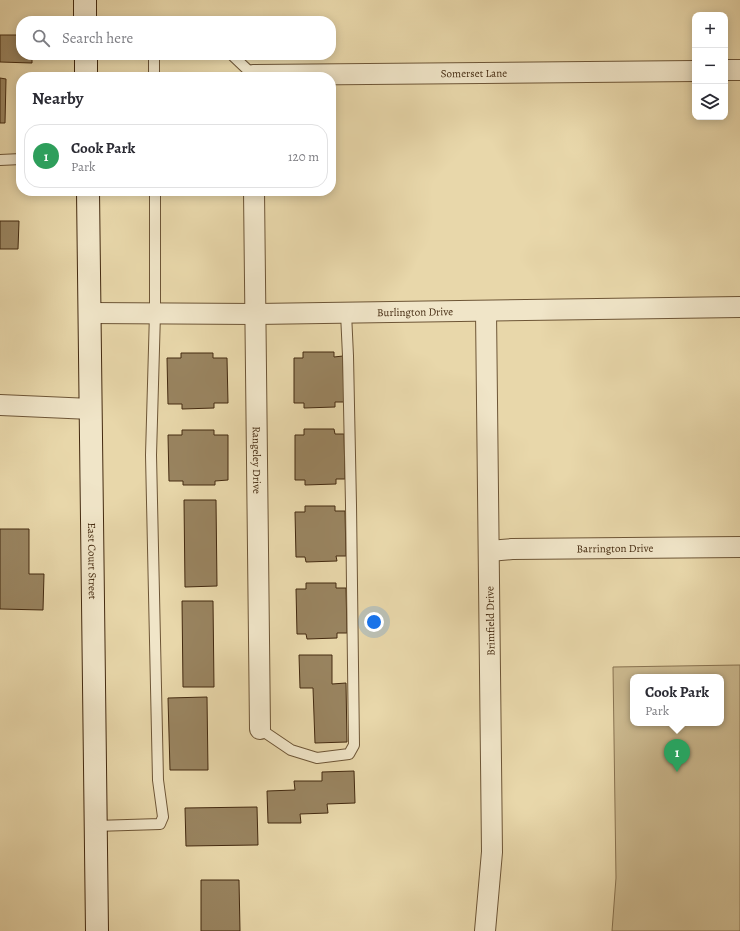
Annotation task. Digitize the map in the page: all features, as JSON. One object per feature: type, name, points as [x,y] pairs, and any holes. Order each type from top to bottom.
[{"type":"street","points":[[85,0],[85,16]]},
{"type":"street","points":[[86,60],[86,72]]},
{"type":"street","points":[[728,70],[740,70]]},
{"type":"street","name":"Somerset Lane","points":[[336,75],[692,71]]},
{"type":"street","name":"East Court Street","points":[[88,196],[97,931]]},
{"type":"street","name":"Rangeley Drive","points":[[254,196],[260,729]]},
{"type":"street","name":"Burlington Drive","points":[[90,313],[256,314],[740,307]]},
{"type":"street","name":"Brimfield Drive","points":[[485,931],[492,852],[486,311]]},
{"type":"street","points":[[0,405],[91,409]]},
{"type":"street","name":"Barrington Drive","points":[[489,552],[512,549],[740,547]]},
{"type":"lane","points":[[154,60],[154,72]]},
{"type":"lane","points":[[237,60],[249,72]]},
{"type":"lane","points":[[0,160],[16,159]]},
{"type":"lane","points":[[95,826],[160,824],[163,817],[158,780],[151,463],[155,313],[155,196]]},
{"type":"lane","points":[[260,729],[291,750],[317,758],[349,754],[354,745],[351,481],[346,313]]},
{"type":"shaded area","points":[[740,665],[740,931],[612,931],[616,878],[613,667]]},
{"type":"building","points":[[0,35],[16,35],[16,60],[32,60],[32,63],[0,62]]},
{"type":"building","points":[[0,78],[6,79],[5,123],[0,123]]},
{"type":"building","points":[[0,221],[19,221],[18,249],[0,249]]},
{"type":"building","points":[[303,352],[334,352],[334,357],[343,356],[344,402],[335,402],[335,407],[304,408],[304,403],[294,403],[294,358],[303,358]]},
{"type":"building","points":[[181,353],[213,353],[213,358],[227,358],[228,403],[214,403],[214,408],[182,409],[182,404],[168,404],[167,358],[181,358]]},
{"type":"building","points":[[304,429],[334,429],[335,434],[344,434],[345,479],[336,479],[336,484],[305,485],[305,480],[295,480],[295,435],[304,435]]},
{"type":"building","points":[[182,430],[214,430],[214,435],[228,435],[228,480],[215,481],[215,485],[183,485],[183,481],[169,481],[168,435],[182,435]]},
{"type":"building","points":[[184,500],[216,500],[217,586],[185,587]]},
{"type":"building","points":[[305,506],[335,506],[335,511],[345,511],[346,556],[336,556],[337,561],[306,562],[305,557],[296,557],[295,512],[305,512]]},
{"type":"building","points":[[0,529],[29,529],[29,574],[44,574],[43,610],[0,609]]},
{"type":"building","points":[[306,583],[336,583],[336,588],[346,588],[347,633],[337,633],[337,638],[307,639],[306,634],[297,634],[296,589],[306,589]]},
{"type":"building","points":[[182,601],[213,601],[214,687],[183,687]]},
{"type":"building","points":[[299,655],[332,655],[332,684],[346,683],[347,742],[315,743],[313,688],[300,688]]},
{"type":"building","points":[[207,697],[208,770],[170,770],[168,698]]},
{"type":"building","points":[[354,771],[355,803],[327,804],[328,813],[300,814],[301,823],[268,823],[267,791],[295,790],[294,781],[322,781],[322,772]]},
{"type":"building","points":[[257,807],[258,845],[186,846],[185,808]]},
{"type":"building","points":[[201,880],[239,880],[240,931],[201,931]]},
{"type":"place","name":"Cook Park","points":[[677,772]]}]
